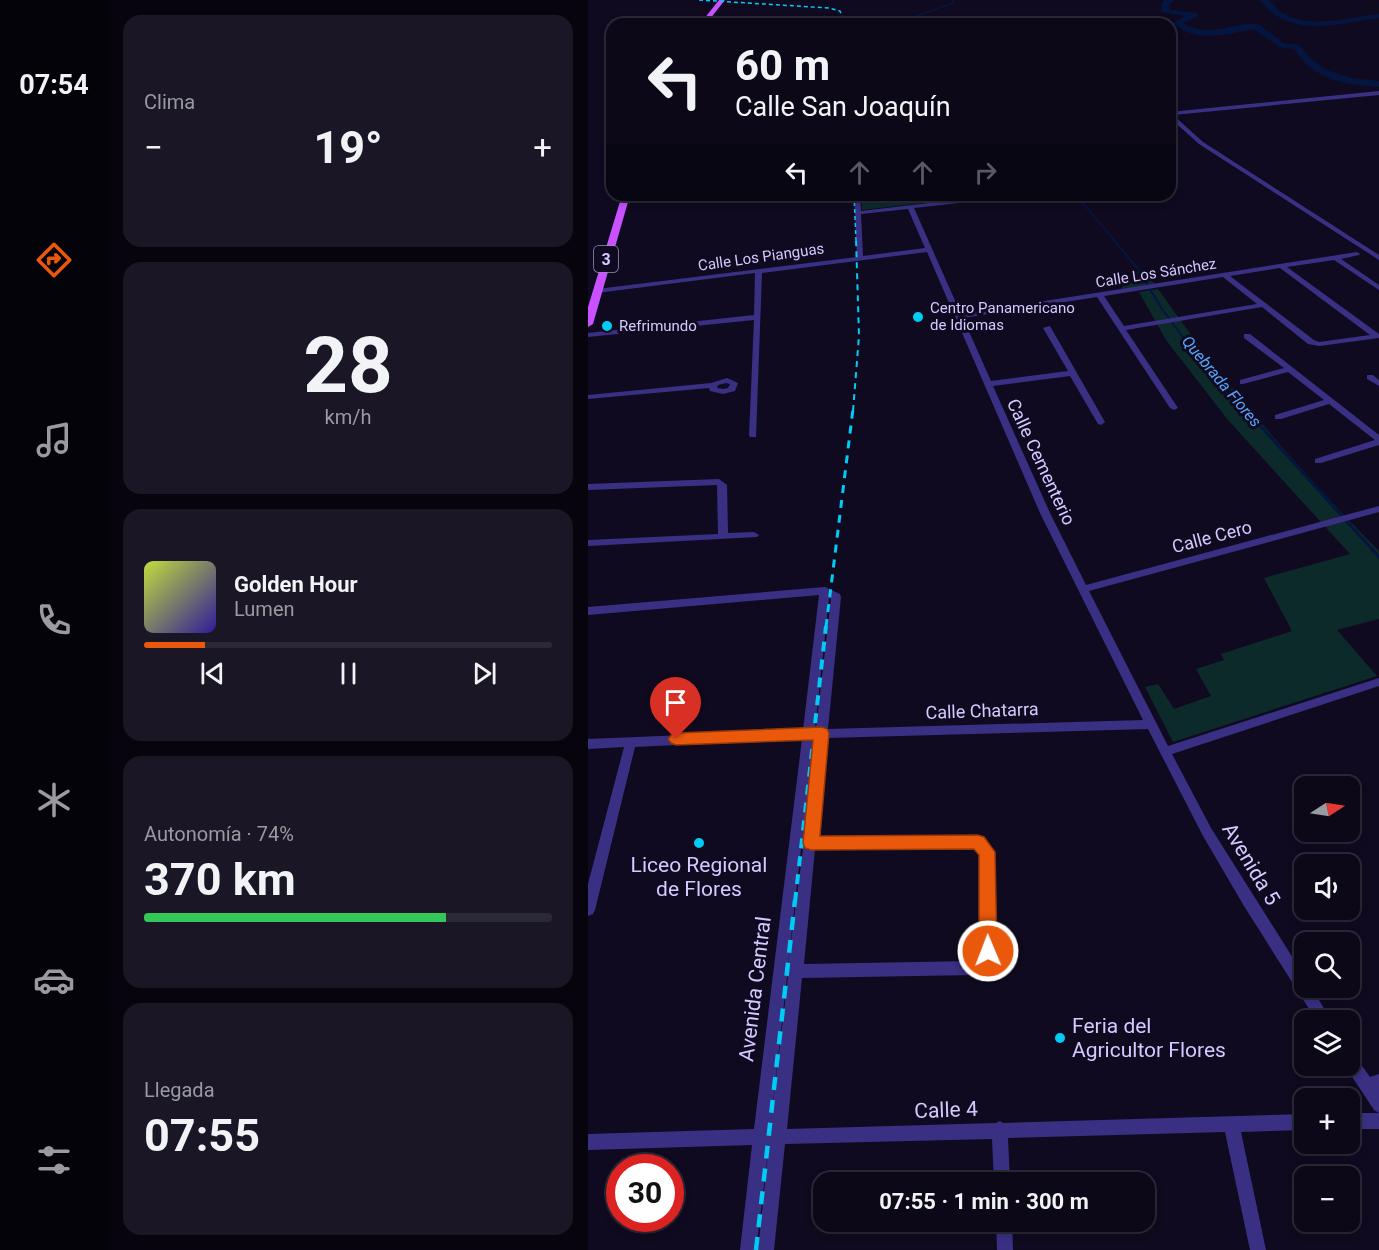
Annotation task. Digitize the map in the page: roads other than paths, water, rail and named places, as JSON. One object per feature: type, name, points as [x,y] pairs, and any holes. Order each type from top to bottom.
[{"type":"main road","points":[[708,18],[722,0]]},
{"type":"main road","points":[[715,18],[728,0]]},
{"type":"main road","name":"3","points":[[588,324],[624,201]]},
{"type":"street","points":[[1176,113],[1379,93]]},
{"type":"street","points":[[1176,120],[1201,143],[1379,258]]},
{"type":"street","points":[[857,201],[860,257]]},
{"type":"street","points":[[857,213],[958,201]]},
{"type":"street","name":"Calle Cementerio","points":[[911,208],[1045,513],[1151,724]]},
{"type":"street","name":"Calle Los Pianguas","points":[[597,291],[928,250]]},
{"type":"street","name":"Calle Los Sánchez","points":[[958,317],[1357,254]]},
{"type":"street","points":[[1336,258],[1379,288]]},
{"type":"street","points":[[1282,267],[1378,336]]},
{"type":"street","points":[[753,435],[759,271]]},
{"type":"street","points":[[1226,276],[1313,343],[1378,336]]},
{"type":"street","points":[[1100,296],[1174,408]]},
{"type":"street","points":[[1122,329],[1263,305]]},
{"type":"street","points":[[588,335],[757,317]]},
{"type":"street","points":[[1047,328],[1101,422]]},
{"type":"street","points":[[1247,336],[1379,441]]},
{"type":"street","points":[[1243,382],[1290,369]]},
{"type":"street","points":[[987,384],[1072,373]]},
{"type":"street","points":[[1375,376],[1379,384]]},
{"type":"street","points":[[588,397],[603,398],[713,387]]},
{"type":"street","points":[[588,403],[603,398]]},
{"type":"street","points":[[1278,417],[1330,401]]},
{"type":"street","points":[[1318,461],[1379,441]]},
{"type":"street","points":[[588,487],[719,482],[722,485],[723,536]]},
{"type":"street","name":"Calle Cero","points":[[1084,589],[1379,509]]},
{"type":"street","points":[[588,543],[754,535]]},
{"type":"street","name":"Avenida Central","points":[[588,611],[831,594],[815,734],[796,843],[748,1250]]},
{"type":"street","points":[[1165,752],[1379,682]]},
{"type":"street","name":"Calle Chatarra","points":[[588,744],[815,734],[1151,724]]},
{"type":"street","name":"Avenida 5","points":[[1151,724],[1225,862],[1318,1010]]},
{"type":"street","name":"Avenida Central","points":[[766,1250],[811,843],[815,734]]},
{"type":"street","points":[[588,910],[631,741]]},
{"type":"street","points":[[780,971],[973,968],[984,962],[988,951],[987,852],[978,842],[796,843]]},
{"type":"street","points":[[1360,1071],[1373,1084],[1379,1105]]},
{"type":"street","points":[[1360,1121],[1379,1121]]},
{"type":"street","name":"Calle 4","points":[[588,1142],[1294,1122]]},
{"type":"street","points":[[1232,1124],[1258,1250]]},
{"type":"street","points":[[1000,1129],[1002,1172]]},
{"type":"street","points":[[1004,1232],[1005,1250]]},
{"type":"waterway","name":"Quebrada Flores","points":[[918,18],[917,16],[953,3],[952,0]]},
{"type":"waterway","points":[[1170,0],[1165,4],[1166,12],[1194,15],[1177,23],[1196,33],[1215,34],[1255,26],[1282,45],[1296,47],[1308,61],[1323,72],[1341,79],[1379,84]]},
{"type":"waterway","points":[[1263,0],[1279,14],[1305,23],[1329,23],[1379,16]]},
{"type":"waterway","name":"Quebrada Flores","points":[[1081,201],[1114,240]]},
{"type":"waterway","name":"Quebrada Flores","points":[[1113,239],[1138,269],[1162,309],[1198,358],[1246,411]]},
{"type":"waterway","name":"Quebrada Flores","points":[[1245,409],[1379,557]]},
{"type":"railway","points":[[699,0],[829,8],[840,11],[843,18]]},
{"type":"railway","points":[[854,201],[856,240]]},
{"type":"railway","points":[[853,411],[859,336],[856,239]]},
{"type":"railway","points":[[826,627],[853,409]]},
{"type":"railway","points":[[795,902],[826,626]]},
{"type":"railway","points":[[756,1250],[795,900]]},
{"type":"place","name":"Centro Panamericano de Idiomas","points":[[918,317]]},
{"type":"place","name":"Refrimundo","points":[[607,326]]},
{"type":"place","name":"Liceo Regional de Flores","points":[[699,843]]},
{"type":"place","name":"Feria del Agricultor Flores","points":[[1060,1038]]}]
